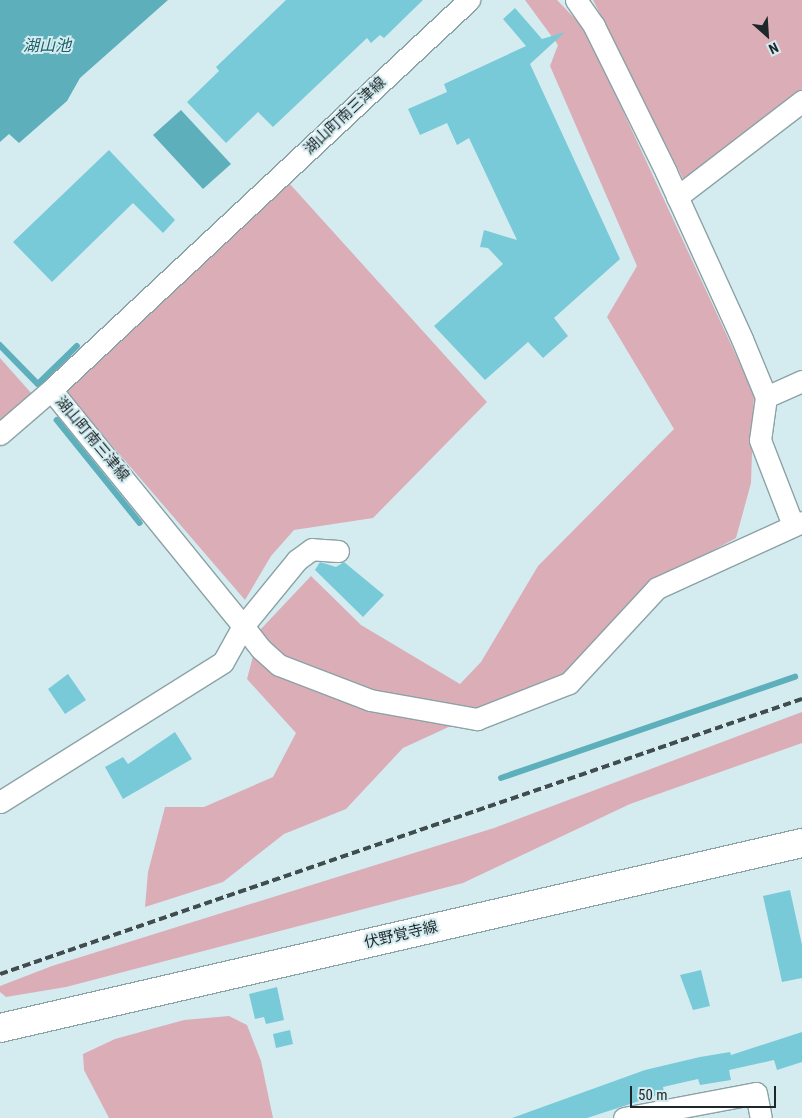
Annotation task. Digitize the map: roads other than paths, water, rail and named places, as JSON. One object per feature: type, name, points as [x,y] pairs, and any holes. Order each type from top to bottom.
[{"type":"main road","name":"伏野覚寺線","points":[[0,1028],[802,843]]},
{"type":"street","name":"湖山町南三津線","points":[[469,0],[51,390],[243,626],[279,665],[325,686],[403,708],[489,718],[569,683],[658,588],[798,523]]},
{"type":"street","points":[[576,0],[594,26],[677,197],[766,397],[760,440],[798,523]]},
{"type":"street","points":[[677,197],[802,101]]},
{"type":"street","points":[[766,397],[802,380]]},
{"type":"street","points":[[0,434],[51,390]]},
{"type":"street","points":[[766,397],[776,403],[802,394]]},
{"type":"street","points":[[0,802],[223,662],[243,626],[297,560],[312,549],[338,552]]},
{"type":"street","points":[[624,1118],[756,1093],[761,1118]]},
{"type":"water","name":"湖山池","points":[[0,0],[168,0],[80,78],[67,101],[19,143],[9,134],[0,142]]},
{"type":"water","points":[[181,110],[231,164],[203,189],[153,135]]},
{"type":"waterway","points":[[0,345],[38,384],[77,346]]},
{"type":"waterway","points":[[57,420],[140,523]]},
{"type":"waterway","points":[[501,778],[795,677]]},
{"type":"railway","points":[[0,974],[802,699]]}]
